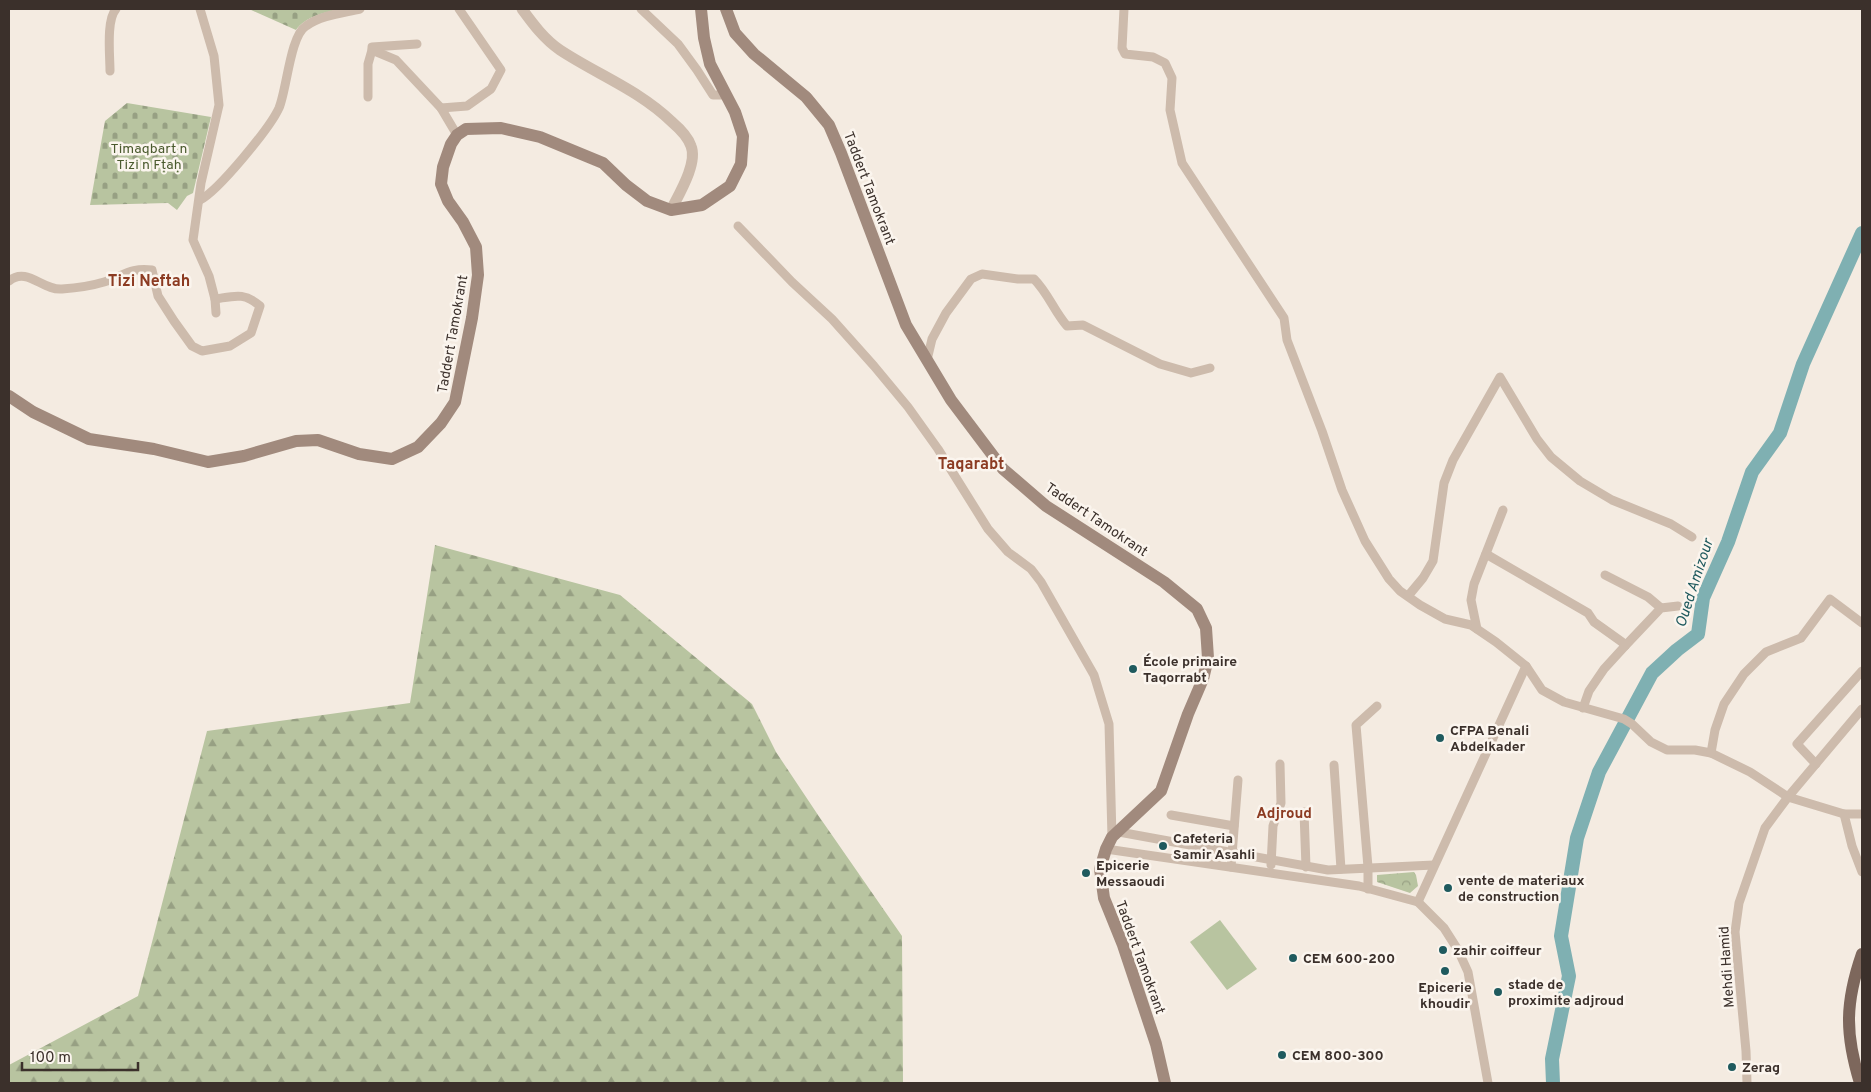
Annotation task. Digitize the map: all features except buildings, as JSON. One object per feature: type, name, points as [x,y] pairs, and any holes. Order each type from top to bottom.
[{"type":"main road","points":[[457,136],[466,129],[501,128],[540,137],[603,163],[626,185],[647,201],[671,210],[702,205],[730,186],[741,164],[743,136],[735,112],[710,64],[704,38],[701,9]]},
{"type":"main road","name":"Taddert Tamokrant","points":[[726,9],[735,33],[754,54],[806,97],[829,125],[842,153],[906,325],[951,400],[1003,469],[1046,506],[1164,582],[1197,609],[1206,628],[1208,658],[1203,679],[1188,714],[1161,791],[1112,840],[1100,868],[1104,898],[1133,974],[1156,1044],[1166,1083]]},
{"type":"main road","name":"Taddert Tamokrant","points":[[9,396],[33,412],[89,439],[154,449],[208,462],[244,456],[296,441],[318,440],[360,454],[392,459],[418,447],[442,423],[456,402],[478,275],[476,247],[463,222],[448,201],[441,184],[443,167],[451,144],[457,136]]},
{"type":"main road","points":[[1860,1083],[1851,1055],[1848,1033],[1852,987],[1862,954]]},
{"type":"street","points":[[110,71],[112,13],[116,9]]},
{"type":"street","points":[[200,9],[214,56],[219,105],[201,183],[193,240],[205,266],[215,299],[216,312]]},
{"type":"street","points":[[200,200],[206,198],[232,170],[263,133],[279,109],[297,36],[305,26],[326,17],[360,9]]},
{"type":"street","points":[[441,108],[467,106],[491,90],[501,70],[459,9]]},
{"type":"street","points":[[522,9],[542,35],[559,50],[655,106],[679,128],[692,146],[692,162],[671,210]]},
{"type":"street","points":[[641,9],[678,44],[713,95],[726,94]]},
{"type":"street","points":[[1124,9],[1122,48],[1125,54],[1153,57],[1165,63],[1172,78],[1170,110],[1182,163],[1284,318],[1287,340],[1348,504],[1365,541],[1400,591],[1445,619],[1471,625],[1526,666],[1542,690],[1564,702],[1624,719],[1651,742],[1667,750],[1695,750],[1711,753],[1750,772],[1788,797],[1844,814],[1862,814]]},
{"type":"street","points":[[368,97],[368,64],[372,47],[417,44]]},
{"type":"street","points":[[372,50],[396,60],[441,108],[457,136]]},
{"type":"street","points":[[738,226],[792,282],[832,319],[908,407],[938,449],[988,529],[1008,552],[1031,569],[1041,582],[1094,675],[1109,724],[1112,840]]},
{"type":"street","points":[[9,281],[14,276],[26,276],[58,290],[104,282],[131,270],[152,270],[158,296],[192,346],[202,351],[230,346],[251,333],[260,306],[250,298],[236,296],[215,299]]},
{"type":"street","points":[[927,360],[932,339],[946,313],[971,278],[982,274],[1018,279],[1034,278],[1043,288],[1058,316],[1067,326],[1083,325],[1160,364],[1191,373],[1210,368]]},
{"type":"street","points":[[1408,596],[1423,578],[1432,561],[1444,483],[1453,460],[1500,377],[1537,438],[1551,456],[1573,475],[1612,500],[1671,524],[1692,537]]},
{"type":"street","points":[[1478,630],[1470,600],[1474,584],[1503,510]]},
{"type":"street","points":[[1486,554],[1588,613],[1594,622],[1622,642],[1624,646]]},
{"type":"street","points":[[1605,576],[1648,597],[1661,608]]},
{"type":"street","points":[[1711,753],[1715,730],[1724,704],[1744,674],[1766,652],[1801,638],[1830,599],[1862,623]]},
{"type":"street","points":[[1583,708],[1589,691],[1624,646],[1661,608],[1678,606]]},
{"type":"street","points":[[1418,902],[1526,666]]},
{"type":"street","points":[[1816,764],[1797,744],[1862,671]]},
{"type":"street","points":[[1368,889],[1368,867],[1356,725],[1377,706]]},
{"type":"street","name":"Mehdi Hamid","points":[[1747,1083],[1746,1051],[1735,932],[1739,903],[1765,828],[1788,797],[1862,709]]},
{"type":"street","points":[[1270,873],[1273,826],[1281,803],[1280,764]]},
{"type":"street","points":[[1334,765],[1341,870]]},
{"type":"street","points":[[1231,867],[1238,780]]},
{"type":"street","points":[[1304,812],[1306,867]]},
{"type":"street","points":[[1844,814],[1852,846],[1862,872]]},
{"type":"street","points":[[1171,815],[1234,826]]},
{"type":"street","points":[[1112,840],[1231,854],[1328,870],[1434,865]]},
{"type":"street","points":[[1112,840],[1231,867],[1368,889],[1418,902],[1444,928],[1458,950],[1468,972],[1488,1083]]},
{"type":"green space","points":[[249,9],[340,9],[310,18],[296,30]]},
{"type":"green space","name":"Timaqbart n Tizi n Fṭaḥ","points":[[127,103],[211,117],[193,193],[187,196],[177,210],[168,203],[90,205],[105,121]]},
{"type":"green space","points":[[435,545],[620,595],[752,704],[776,752],[902,936],[903,1083],[9,1083],[9,1065],[138,996],[207,731],[410,703]]},
{"type":"green space","points":[[1414,872],[1418,886],[1410,893],[1377,882],[1377,875]]},
{"type":"green space","points":[[1220,920],[1257,969],[1227,990],[1190,942]]},
{"type":"waterway","name":"Oued Amizour","points":[[1553,1083],[1552,1059],[1569,976],[1561,936],[1577,838],[1599,772],[1652,673],[1698,634],[1703,598],[1728,542],[1752,472],[1780,433],[1803,364],[1862,233]]},
{"type":"place","name":"École primaire Taqorrabt","points":[[1133,669]]},
{"type":"place","name":"CFPA Benali Abdelkader","points":[[1440,738]]},
{"type":"place","name":"Cafeteria Samir Asahli","points":[[1163,846]]},
{"type":"place","name":"Epicerie Messaoudi","points":[[1086,873]]},
{"type":"place","name":"vente de materiaux de construction","points":[[1448,888]]},
{"type":"place","name":"zahir coiffeur","points":[[1443,950]]},
{"type":"place","name":"CEM 600-200","points":[[1293,958]]},
{"type":"place","name":"Epicerie khoudir","points":[[1445,971]]},
{"type":"place","name":"stade de proximite adjroud","points":[[1498,992]]},
{"type":"place","name":"CEM 800-300","points":[[1282,1055]]},
{"type":"place","name":"Zerag","points":[[1732,1067]]},
{"type":"district","name":"Tizi Neftah","points":[[149,280]]},
{"type":"district","name":"Taqarabt","points":[[971,463]]},
{"type":"district","name":"Adjroud","points":[[1284,813]]}]
